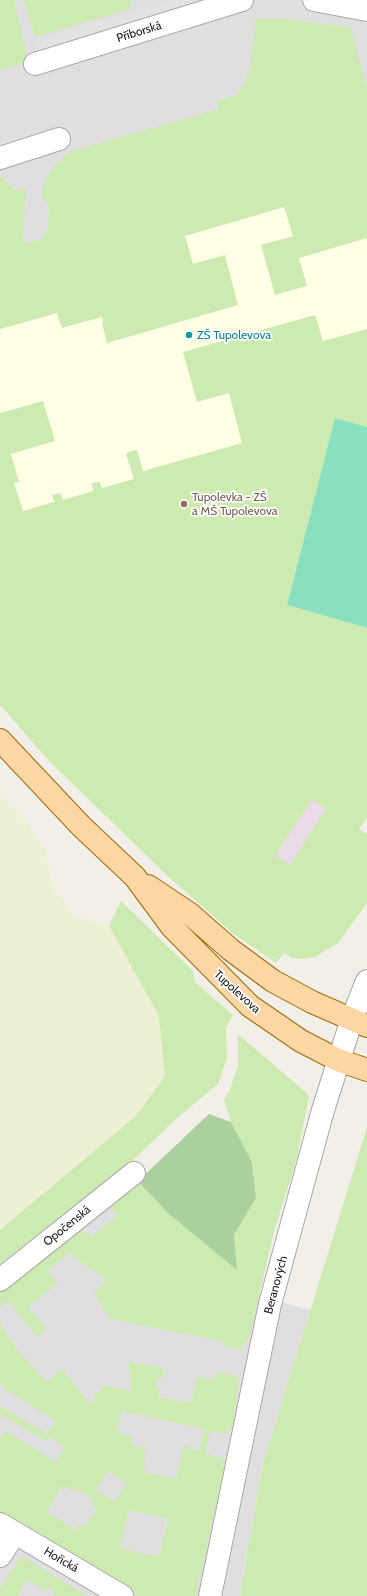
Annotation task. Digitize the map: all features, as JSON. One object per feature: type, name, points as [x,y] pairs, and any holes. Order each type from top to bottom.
[{"type":"main road","name":"Tupolevova","points":[[0,740],[76,820],[135,877],[172,927],[250,1006],[301,1040],[338,1060],[367,1070]]},
{"type":"main road","name":"Tupolevova","points":[[135,877],[190,914],[231,950],[273,981],[359,1023]]},
{"type":"street","name":"Příborská","points":[[35,64],[218,4],[242,0]]},
{"type":"street","points":[[314,0],[367,10]]},
{"type":"street","points":[[0,158],[59,140]]},
{"type":"street","name":"Beranových","points":[[210,1596],[270,1304],[338,1060],[359,1023],[367,981]]},
{"type":"street","name":"Opočenská","points":[[0,1280],[134,1173]]},
{"type":"street","points":[[0,1556],[7,1528]]},
{"type":"street","name":"Hořická","points":[[7,1528],[122,1596]]},
{"type":"shaded area","points":[[0,0],[367,0],[367,166],[57,313],[0,329]]},
{"type":"shaded area","points":[[175,0],[195,0],[185,13],[41,58],[37,40]]},
{"type":"shaded area","name":"Tupolevka - ZŠ a MŠ Tupolevova","points":[[367,166],[367,773],[0,679],[0,329],[57,313],[154,222]]},
{"type":"shaded area","points":[[320,768],[355,793],[297,882],[261,859]]},
{"type":"shaded area","points":[[0,793],[25,819],[45,849],[55,892],[75,916],[109,926],[159,1016],[165,1076],[136,1116],[0,1230]]},
{"type":"shaded area","points":[[128,1165],[233,1289],[311,1310],[262,1467],[240,1596],[0,1596],[0,1264]]},
{"type":"green space","points":[[0,0],[14,0],[29,62],[0,70]]},
{"type":"green space","points":[[24,0],[130,0],[132,5],[129,9],[35,37]]},
{"type":"green space","points":[[276,18],[350,27],[367,88],[367,238],[299,258],[307,286],[275,295],[261,245],[293,236],[284,207],[185,236],[193,264],[225,255],[238,305],[107,343],[102,317],[62,328],[57,313],[0,329],[0,175],[16,191],[26,188],[23,243],[41,240],[48,229],[49,205],[42,197],[44,183],[50,171],[63,157],[72,151],[219,109],[217,101],[237,95],[241,90],[250,70],[256,23],[254,19]]},
{"type":"green space","name":"Tupolevka - ZŠ a MŠ Tupolevova","points":[[315,315],[323,341],[367,329],[367,427],[335,419],[287,605],[367,628],[367,818],[359,829],[367,834],[367,903],[338,943],[315,957],[304,959],[293,958],[284,953],[276,963],[231,932],[171,879],[50,762],[0,705],[0,413],[43,401],[55,441],[11,454],[19,482],[14,483],[23,511],[54,502],[52,495],[60,493],[63,500],[93,491],[92,483],[100,482],[102,488],[134,479],[126,454],[129,452],[137,450],[143,471],[242,443],[229,393],[197,402],[183,352]],"holes":[[[312,800],[326,809],[290,865],[275,855]]]},
{"type":"green space","points":[[335,418],[367,427],[367,628],[287,605]]},
{"type":"green space","points":[[121,901],[193,971],[195,982],[233,1015],[226,1028],[227,1058],[218,1084],[176,1119],[128,1165],[0,1264],[0,1230],[136,1116],[165,1076],[159,1016],[109,926]]},
{"type":"green space","points":[[238,1034],[309,1095],[297,1158],[274,1232],[249,1338],[240,1349],[231,1348],[225,1346],[222,1341],[110,1319],[94,1293],[107,1280],[69,1253],[47,1271],[58,1283],[28,1307],[45,1327],[43,1332],[37,1337],[8,1301],[0,1307],[0,1289],[79,1227],[91,1237],[118,1215],[106,1205],[138,1181],[168,1213],[234,1235],[256,1198],[253,1164],[231,1122],[224,1100],[229,1092],[238,1066]]},
{"type":"green space","points":[[209,1114],[231,1122],[252,1162],[256,1198],[234,1235],[237,1270],[168,1213],[138,1181]]},
{"type":"green space","points":[[367,1127],[367,1596],[240,1596],[262,1467]]},
{"type":"green space","points":[[0,1323],[16,1348],[46,1382],[62,1369],[90,1404],[103,1385],[131,1391],[129,1362],[164,1368],[162,1378],[157,1378],[155,1387],[160,1388],[158,1397],[191,1403],[197,1376],[214,1380],[216,1372],[239,1376],[234,1423],[227,1434],[210,1431],[205,1453],[226,1459],[196,1596],[136,1596],[0,1512],[0,1436],[2,1437],[6,1431],[56,1462],[65,1447],[49,1437],[46,1441],[2,1415],[0,1418],[0,1406],[47,1434],[56,1421],[5,1389],[0,1382]],"holes":[[[122,1411],[204,1429],[199,1451],[183,1446],[176,1479],[144,1472],[146,1461],[143,1460],[146,1448],[131,1445],[132,1436],[117,1432]],[[108,1471],[126,1483],[115,1502],[96,1490]],[[63,1485],[75,1492],[77,1489],[93,1499],[91,1504],[97,1509],[85,1527],[79,1525],[76,1530],[47,1512]],[[129,1510],[168,1519],[159,1557],[140,1553],[138,1556],[138,1552],[120,1548]]]},
{"type":"green space","points":[[21,1556],[87,1596],[53,1596],[54,1591],[47,1587],[45,1591],[27,1580],[17,1596],[0,1596],[0,1589]]},
{"type":"place","name":"ZŠ Tupolevova","points":[[189,335]]},
{"type":"place","name":"Tupolevka - ZŠ a MŠ Tupolevova","points":[[184,504]]}]
